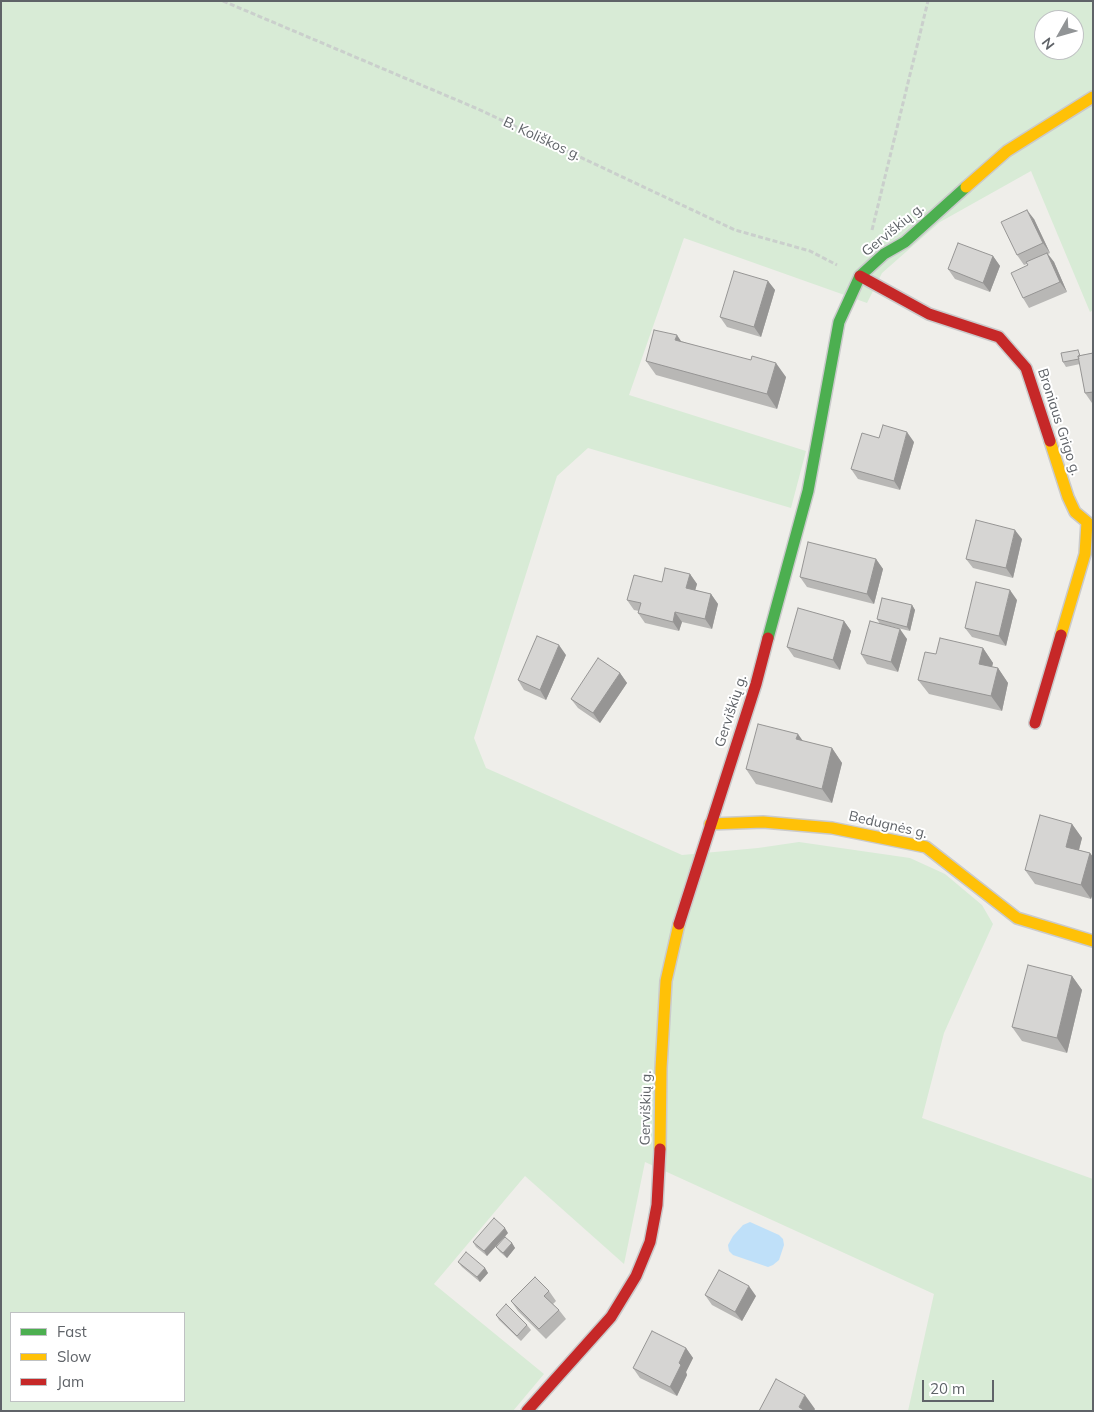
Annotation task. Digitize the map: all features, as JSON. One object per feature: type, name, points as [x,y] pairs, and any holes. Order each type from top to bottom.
[{"type":"street","name":"Gerviškių g.","points":[[526,1411],[611,1317],[636,1276],[650,1242],[657,1205],[661,1068],[666,981],[680,923],[710,824],[756,684],[808,491],[839,322],[860,276],[884,254],[905,242],[1007,151],[1093,97]]},
{"type":"street","name":"Broniaus Grigo g.","points":[[860,276],[929,314],[999,336],[1026,368],[1068,497],[1075,512],[1087,522],[1084,554],[1034,723]]},
{"type":"street","name":"Bedugnės g.","points":[[710,824],[763,822],[832,828],[926,847],[1017,918],[1093,941]]},
{"type":"path","name":"B. Koliškos g.","points":[[223,1],[478,109],[735,230],[810,251],[860,276]]},
{"type":"path","points":[[870,238],[928,1]]},
{"type":"green space","points":[[1,1],[1093,1],[1093,310],[1090,312],[1031,171],[940,222],[882,273],[867,303],[684,238],[629,395],[806,451],[791,508],[588,448],[557,476],[474,738],[486,768],[682,855],[799,842],[910,858],[945,874],[982,905],[993,924],[944,1033],[922,1118],[1093,1179],[1093,1411],[908,1411],[934,1294],[645,1162],[624,1264],[525,1176],[434,1284],[544,1374],[513,1411],[1,1411]]},
{"type":"water","points":[[750,1222],[779,1235],[783,1239],[784,1245],[779,1260],[773,1265],[768,1267],[733,1255],[729,1251],[728,1245],[733,1236],[743,1225]]},
{"type":"building","points":[[1027,210],[1043,243],[1017,255],[1001,222]]},
{"type":"building","points":[[958,243],[993,256],[983,283],[948,269]]},
{"type":"building","points":[[1047,253],[1060,282],[1023,298],[1011,273],[1028,265],[1026,262]]},
{"type":"building","points":[[734,271],[768,281],[754,327],[720,317]]},
{"type":"building","points":[[654,330],[677,335],[675,340],[751,360],[752,356],[776,363],[767,394],[646,361]]},
{"type":"building","points":[[1078,350],[1079,359],[1063,362],[1061,353]]},
{"type":"building","points":[[1093,353],[1093,392],[1085,393],[1078,356]]},
{"type":"building","points":[[883,425],[907,432],[894,481],[851,469],[862,433],[879,438]]},
{"type":"building","points":[[976,520],[1015,530],[1006,568],[966,559]]},
{"type":"building","points":[[808,542],[876,559],[867,594],[800,577]]},
{"type":"building","points":[[665,568],[690,574],[686,588],[711,594],[705,619],[675,612],[673,622],[638,613],[641,603],[627,600],[634,575],[662,582]]},
{"type":"building","points":[[976,582],[1010,590],[999,636],[965,628]]},
{"type":"building","points":[[882,598],[912,605],[907,627],[877,619]]},
{"type":"building","points":[[798,608],[844,621],[833,660],[787,647]]},
{"type":"building","points":[[870,621],[900,629],[891,662],[861,654]]},
{"type":"building","points":[[537,636],[559,645],[540,690],[518,680]]},
{"type":"building","points":[[940,638],[983,648],[979,664],[998,668],[991,696],[918,680],[925,652],[936,654]]},
{"type":"building","points":[[598,658],[620,673],[593,713],[571,699]]},
{"type":"building","points":[[758,724],[798,734],[796,739],[832,748],[822,789],[746,769]]},
{"type":"building","points":[[1040,815],[1072,824],[1066,847],[1090,853],[1081,885],[1025,870]]},
{"type":"building","points":[[1028,965],[1072,976],[1057,1038],[1012,1027]]},
{"type":"building","points":[[494,1218],[505,1228],[484,1251],[473,1242]]},
{"type":"building","points":[[505,1237],[512,1243],[503,1253],[496,1247]]},
{"type":"building","points":[[466,1252],[485,1268],[477,1277],[458,1262]]},
{"type":"building","points":[[719,1270],[749,1286],[735,1312],[705,1295]]},
{"type":"building","points":[[535,1277],[549,1291],[544,1296],[559,1310],[539,1329],[511,1301]]},
{"type":"building","points":[[506,1304],[527,1325],[517,1336],[496,1315]]},
{"type":"building","points":[[652,1331],[686,1348],[679,1363],[681,1365],[670,1387],[633,1368]]},
{"type":"building","points":[[776,1379],[805,1395],[799,1407],[805,1411],[759,1411]]},
{"type":"traffic: fast","points":[[768,638],[808,491],[839,322],[860,276],[884,254],[905,242],[966,187]]},
{"type":"traffic: slow","points":[[966,187],[1007,151],[1093,97]]},
{"type":"traffic: slow","points":[[1050,441],[1068,497],[1075,512],[1087,522],[1085,554],[1061,635]]},
{"type":"traffic: slow","points":[[710,824],[763,822],[832,828],[926,847],[1017,918],[1093,941]]},
{"type":"traffic: slow","points":[[660,1149],[661,1068],[666,981],[679,924]]},
{"type":"traffic: jam","points":[[860,276],[929,314],[999,337],[1026,368],[1050,441]]},
{"type":"traffic: jam","points":[[1035,723],[1061,635]]},
{"type":"traffic: jam","points":[[679,924],[756,684],[768,638]]},
{"type":"traffic: jam","points":[[527,1411],[611,1317],[636,1276],[650,1242],[657,1205],[660,1149]]}]
